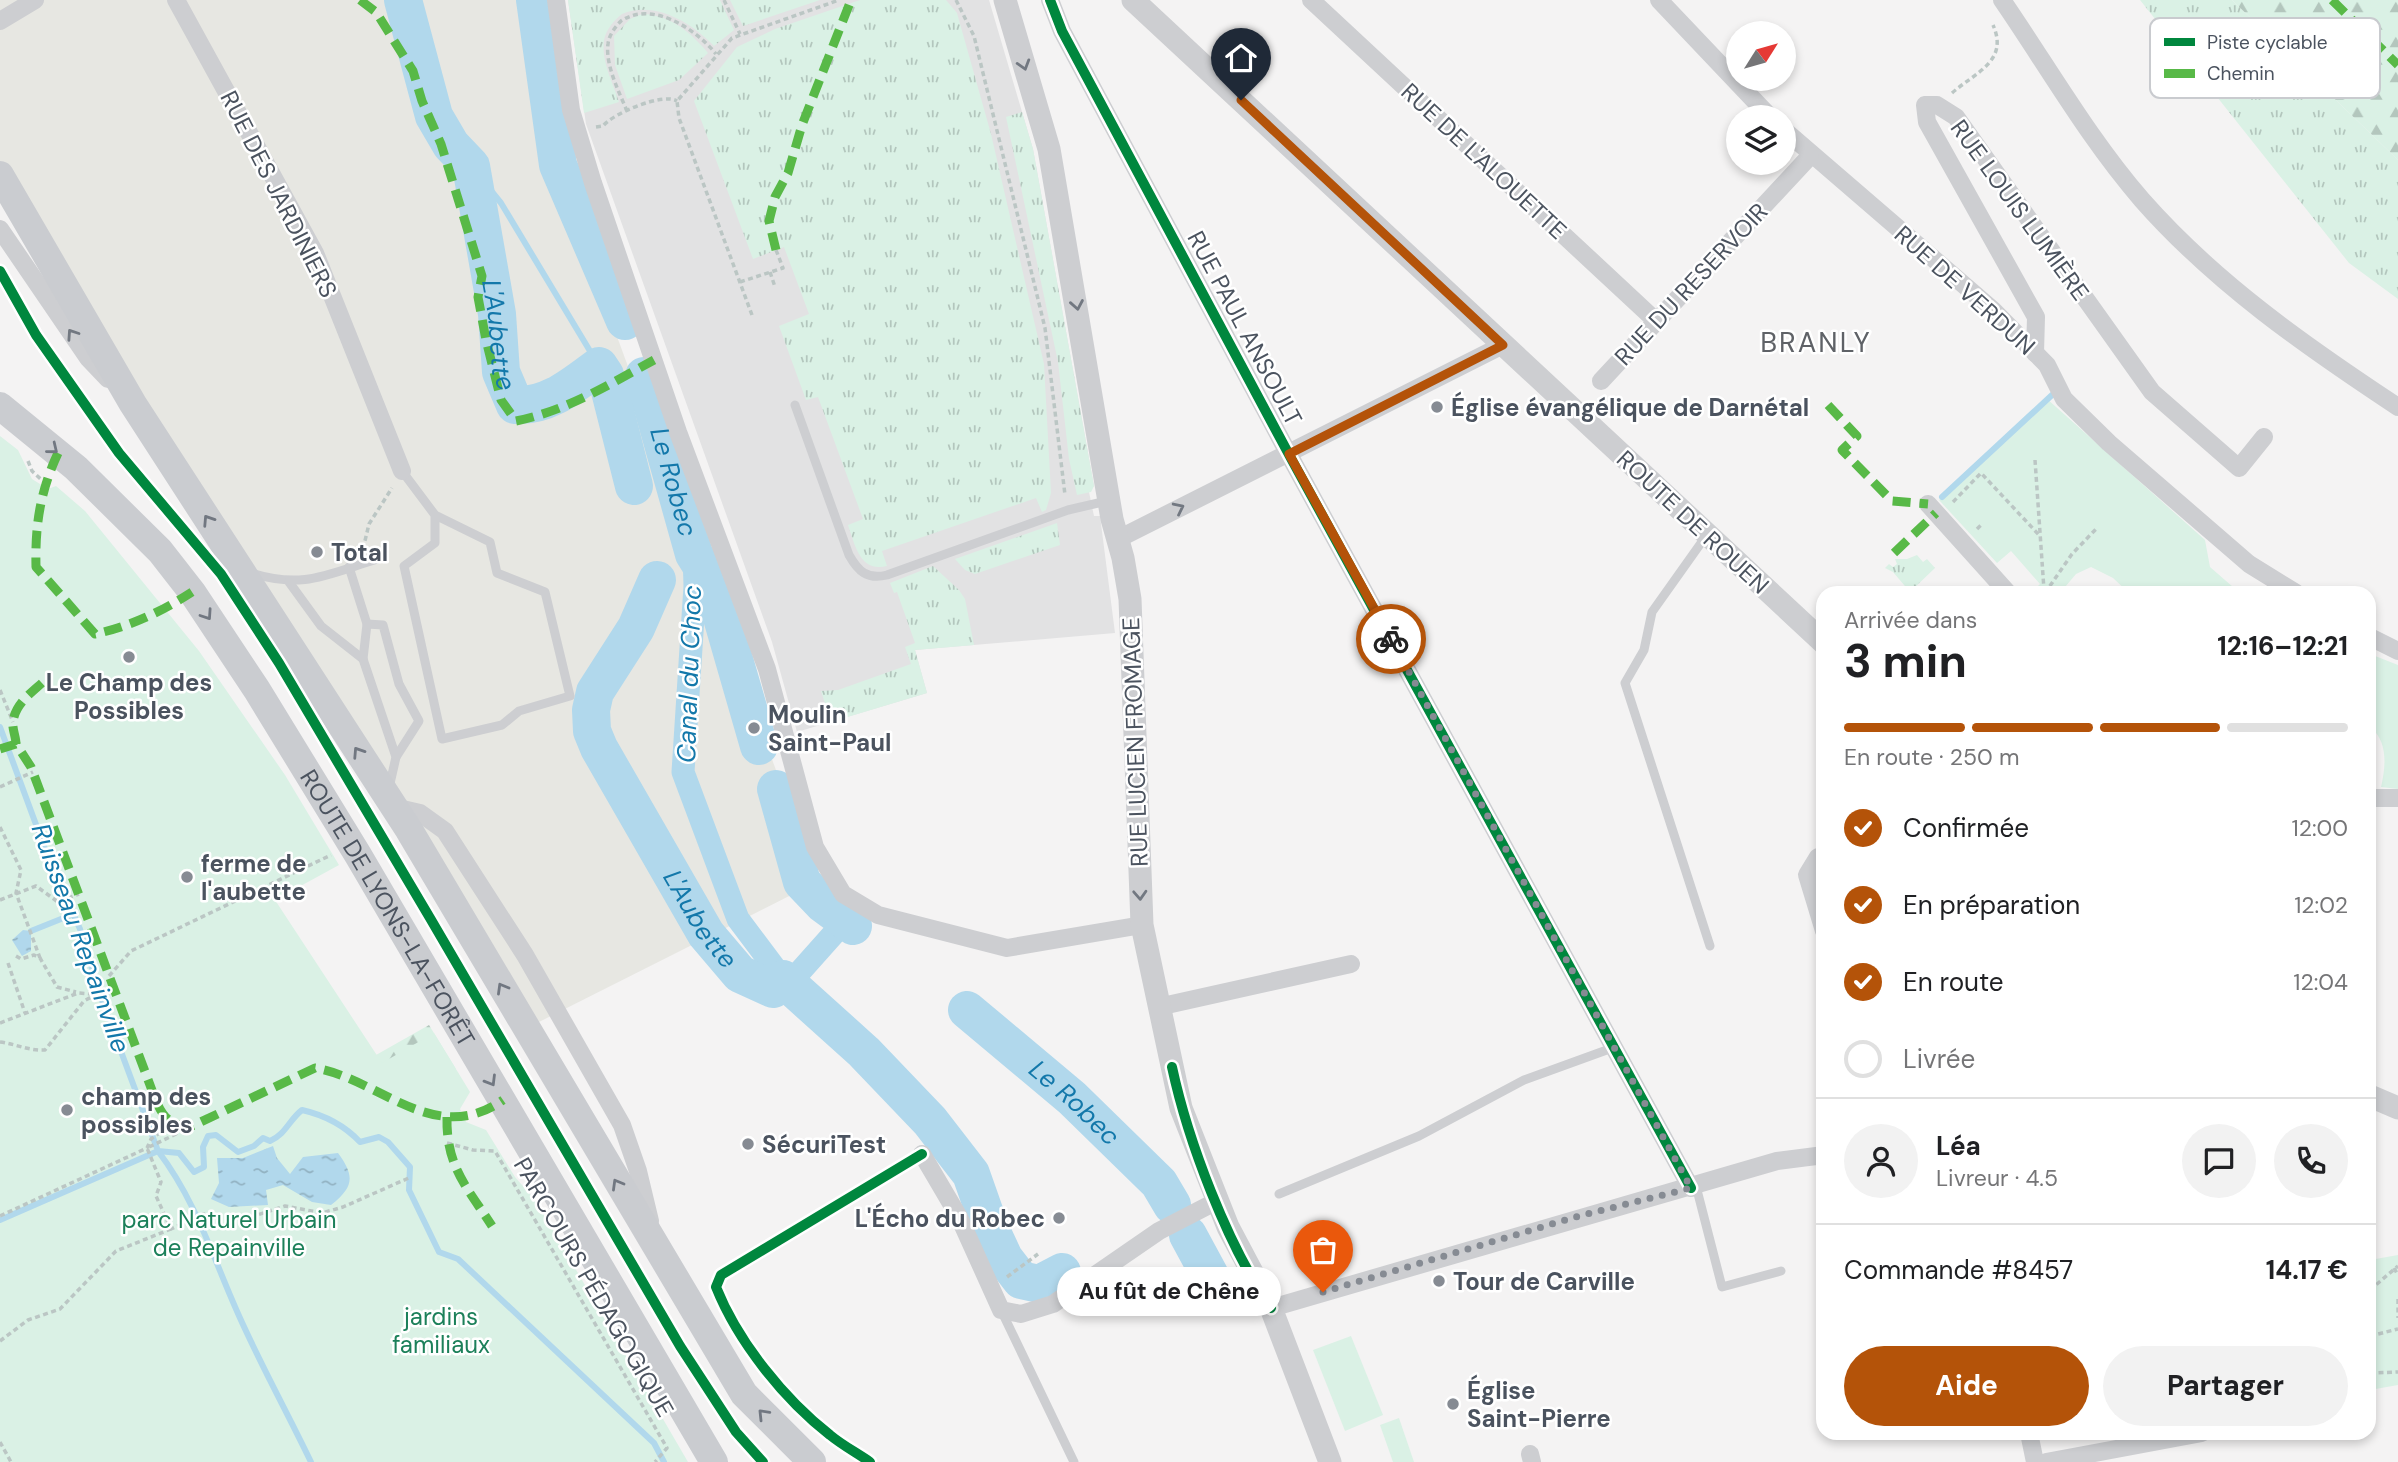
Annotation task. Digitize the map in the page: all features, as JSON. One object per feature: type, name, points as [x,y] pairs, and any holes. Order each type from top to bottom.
[{"type":"main road","points":[[0,175],[133,404],[391,802],[744,1394],[812,1462]]},
{"type":"main road","name":"ROUTE DE LYONS-LA-FORÊT","points":[[0,406],[76,468],[160,551],[199,603],[358,855],[714,1462]]},
{"type":"street","points":[[0,21],[34,0]]},
{"type":"street","name":"RUE DES JARDINIERS","points":[[176,0],[315,253],[402,471]]},
{"type":"street","points":[[556,0],[571,110],[678,432],[767,669],[815,847],[844,894],[878,915],[1007,948],[1142,925]]},
{"type":"street","name":"RUE LUCIEN FROMAGE","points":[[1005,0],[1049,149],[1109,501],[1130,599],[1142,925],[1158,1007],[1188,1131],[1217,1201],[1271,1308],[1330,1462]]},
{"type":"street","name":"RUE PAUL ANSOULT","points":[[1050,0],[1062,32],[1289,454],[1693,1187]]},
{"type":"street","name":"ROUTE DE ROUEN","points":[[1133,0],[1816,636]]},
{"type":"street","name":"RUE DE L'ALOUETTE","points":[[1311,0],[1656,321]]},
{"type":"street","points":[[1659,0],[1759,105]]},
{"type":"street","points":[[2002,0],[2107,156],[2184,243],[2261,310],[2398,407]]},
{"type":"street","name":"RUE LOUIS LUMIÈRE","points":[[2035,353],[2036,317],[1927,122],[1925,105],[1937,105],[1956,117],[2152,392],[2239,468],[2264,437]]},
{"type":"street","name":"RUE DE VERDUN","points":[[1796,143],[1993,310],[2047,365],[2064,399],[2109,443],[2249,564],[2285,586]]},
{"type":"street","name":"RUE DU RESERVOIR","points":[[1601,382],[1810,156]]},
{"type":"street","points":[[0,229],[88,358],[133,404]]},
{"type":"street","points":[[1118,539],[1503,345]]},
{"type":"street","points":[[1928,504],[2002,586]]},
{"type":"street","points":[[2376,640],[2398,652]]},
{"type":"street","points":[[2376,798],[2398,798]]},
{"type":"street","points":[[1816,860],[1807,875],[1816,905]]},
{"type":"street","points":[[1158,1007],[1351,964]]},
{"type":"street","points":[[2376,1099],[2398,1108]]},
{"type":"street","points":[[922,1154],[959,1217],[1001,1310],[1021,1314],[1052,1304],[1159,1231],[1217,1201]]},
{"type":"street","points":[[1271,1308],[1579,1216],[1693,1187],[1777,1161],[1816,1156]]},
{"type":"street","points":[[2030,1440],[2035,1462]]},
{"type":"street","points":[[2046,1462],[2164,1440]]},
{"type":"lane","points":[[794,405],[849,555],[862,573],[871,577],[887,575],[1068,510],[1109,501]]},
{"type":"lane","points":[[402,471],[435,515],[490,542],[497,573],[545,592],[570,696],[519,711],[502,725],[442,739],[404,566],[435,542],[435,515]]},
{"type":"lane","points":[[1707,534],[1652,612],[1644,650],[1625,683],[1710,946]]},
{"type":"lane","points":[[240,569],[278,582],[303,582],[381,558]]},
{"type":"lane","points":[[349,567],[367,624],[363,659],[396,757],[391,802]]},
{"type":"lane","points":[[289,582],[321,626],[363,659]]},
{"type":"lane","points":[[367,624],[383,625],[399,684],[419,721],[396,757]]},
{"type":"lane","points":[[1279,1194],[1419,1136],[1524,1080],[1615,1047]]},
{"type":"lane","points":[[1693,1187],[1722,1287],[1781,1270]]},
{"type":"lane","points":[[1001,1310],[1074,1462]]},
{"type":"path","points":[[724,0],[740,34]]},
{"type":"path","points":[[752,315],[679,118],[677,101],[716,54],[740,34],[839,0]]},
{"type":"path","points":[[956,0],[974,36],[1045,328],[1068,510]]},
{"type":"path","points":[[627,111],[608,46],[615,28],[634,12],[646,9],[674,18],[690,27],[716,54]]},
{"type":"path","points":[[1937,105],[1992,61],[1999,50]]},
{"type":"path","points":[[594,122],[597,128],[603,127],[611,116],[667,97],[677,101]]},
{"type":"path","points":[[740,282],[783,268],[776,250]]},
{"type":"path","points":[[769,272],[775,287]]},
{"type":"path","points":[[2035,460],[2044,586]]},
{"type":"path","points":[[364,563],[363,549],[369,524],[402,471]]},
{"type":"path","points":[[1961,510],[1952,501],[1981,473],[2040,536]]},
{"type":"path","points":[[1969,520],[1978,529]]},
{"type":"path","points":[[2052,586],[2072,554],[2096,528]]},
{"type":"path","points":[[0,690],[13,722]]},
{"type":"path","points":[[0,787],[33,772]]},
{"type":"path","points":[[0,827],[21,870],[16,893],[40,958],[57,987],[95,994]]},
{"type":"path","points":[[109,976],[131,951],[333,854]]},
{"type":"path","points":[[0,900],[36,886],[52,900],[66,900],[79,894]]},
{"type":"path","points":[[16,956],[21,959],[34,955],[40,958]]},
{"type":"path","points":[[8,963],[25,1013]]},
{"type":"path","points":[[0,1042],[20,1044],[32,1051],[45,1050],[84,1001],[113,985]]},
{"type":"path","points":[[0,1023],[78,993]]},
{"type":"path","points":[[0,1216],[148,1153],[176,1134],[174,1125],[151,1139],[148,1153],[161,1182],[156,1196],[170,1228]]},
{"type":"path","points":[[0,1341],[28,1320],[60,1308],[116,1251],[203,1214],[251,1217],[285,1206],[322,1213],[343,1207],[404,1177],[411,1177]]},
{"type":"path","points":[[1005,1278],[1038,1254]]},
{"type":"path","points":[[2376,1285],[2396,1267],[2398,1275]]},
{"type":"path","points":[[2398,1299],[2398,1318]]},
{"type":"path","points":[[2376,1334],[2398,1329]]},
{"type":"path","points":[[2376,1373],[2398,1371]]},
{"type":"path","points":[[0,1442],[11,1462]]},
{"type":"shaded area","points":[[0,0],[524,0],[538,121],[817,882],[539,1022],[0,189]]},
{"type":"shaded area","points":[[568,0],[989,0],[1033,149],[1094,486],[1089,492],[1094,516],[1100,516],[1115,633],[915,650],[927,693],[797,732],[772,642],[586,124]]},
{"type":"green space","points":[[568,0],[720,0],[734,30],[714,46],[695,29],[672,16],[647,10],[622,14],[608,29],[604,40],[606,64],[619,102],[584,113]]},
{"type":"green space","points":[[730,0],[820,0],[743,26]]},
{"type":"green space","points":[[860,0],[946,0],[957,13],[991,134],[1044,364],[1051,493],[1046,510],[1042,512],[1036,498],[882,551],[887,566],[878,567],[865,561],[856,549],[848,525],[863,519],[818,397],[806,400],[779,326],[809,314],[784,247],[753,259],[694,101],[737,47],[775,29]]},
{"type":"green space","points":[[2140,0],[2232,0],[2251,18],[2154,18]]},
{"type":"green space","points":[[2232,0],[2398,0],[2398,160],[2334,98],[2380,98],[2380,18],[2251,18]]},
{"type":"green space","points":[[642,14],[671,21],[694,38],[708,53],[679,80],[627,99],[615,65],[614,36],[630,19]]},
{"type":"green space","points":[[2218,98],[2334,98],[2398,160],[2398,299],[2349,263]]},
{"type":"green space","points":[[1022,112],[1033,149],[1094,486],[1091,492],[1077,495],[1069,459],[1058,362],[1006,117]]},
{"type":"green space","points":[[2046,398],[2205,540],[2210,567],[2232,586],[2122,586],[2113,578],[2091,567],[2076,574],[2066,586],[2038,586],[2040,584],[2011,551],[1997,563],[1939,500]]},
{"type":"green space","name":"parc Naturel Urbain de Repainville","points":[[0,436],[18,450],[32,479],[48,489],[56,486],[85,511],[199,651],[285,775],[339,865],[275,900],[382,1063],[434,1033],[470,1092],[460,1109],[466,1122],[486,1130],[515,1177],[536,1201],[688,1462],[0,1462]]},
{"type":"green space","points":[[1057,523],[1060,545],[975,574],[965,570],[955,559]]},
{"type":"green space","points":[[1917,555],[1923,562],[1927,559],[1935,568],[1916,586],[1905,586],[1893,572],[1885,568],[1889,564],[1893,567],[1897,564],[1895,559],[1907,559]]},
{"type":"green space","points":[[933,566],[965,599],[974,645],[915,650],[927,693],[831,722],[821,691],[838,690],[911,664],[905,647],[915,643],[897,592],[894,593],[890,583]]},
{"type":"green space","points":[[2376,656],[2398,665],[2398,789],[2381,787],[2384,754],[2376,733]]},
{"type":"green space","points":[[429,1025],[456,1069],[382,1065],[376,1055]]},
{"type":"green space","points":[[2398,1255],[2398,1385],[2376,1389],[2376,1259]]},
{"type":"green space","points":[[1351,1336],[1383,1415],[1345,1431],[1313,1350]]},
{"type":"green space","points":[[1399,1418],[1414,1462],[1393,1462],[1380,1425]]},
{"type":"water","points":[[23,930],[31,931],[31,951],[22,956],[12,940]]},
{"type":"water","points":[[273,1146],[277,1158],[290,1174],[303,1157],[338,1153],[347,1168],[348,1187],[331,1205],[312,1202],[283,1185],[266,1190],[268,1205],[229,1207],[211,1199],[219,1183],[217,1158],[243,1158]]},
{"type":"waterway","name":"L'Aubette","points":[[403,0],[434,116],[451,145],[471,166],[497,314],[501,372],[515,405],[549,399],[599,366],[605,375]]},
{"type":"waterway","name":"Le Robec","points":[[535,0],[558,165],[625,321]]},
{"type":"waterway","name":"L'Aubette","points":[[471,166],[501,203],[599,366]]},
{"type":"waterway","name":"Le Robec","points":[[644,376],[694,554],[712,583],[759,746]]},
{"type":"waterway","name":"L'Aubette","points":[[610,391],[634,486]]},
{"type":"waterway","points":[[1942,497],[2052,395]]},
{"type":"waterway","name":"Canal du Choc","points":[[694,554],[695,586],[683,772],[738,919],[783,979]]},
{"type":"waterway","name":"L'Aubette","points":[[657,580],[636,628],[595,692],[591,710],[592,731],[599,748],[706,934],[740,974],[773,989],[783,979],[864,1052],[930,1121],[971,1174],[1004,1258],[1021,1280],[1039,1284],[1062,1272]]},
{"type":"waterway","name":"Ruisseau Repainville","points":[[0,727],[48,857],[80,929],[100,995],[158,1151],[179,1153],[194,1172],[204,1167],[203,1147],[208,1136],[216,1135],[238,1152],[254,1146],[263,1138],[270,1141],[275,1138],[302,1110],[334,1122],[360,1142],[379,1137],[388,1142],[410,1167],[409,1190],[439,1252],[458,1259],[654,1443],[664,1462]]},
{"type":"waterway","name":"Le Robec","points":[[776,789],[802,882],[823,904],[853,926]]},
{"type":"waterway","points":[[31,931],[71,915]]},
{"type":"waterway","points":[[788,985],[845,921]]},
{"type":"waterway","name":"Le Robec","points":[[967,1010],[1072,1098],[1159,1183],[1172,1205]]},
{"type":"waterway","name":"Ruisseau Repainville","points":[[0,1220],[158,1151],[172,1170],[194,1211],[248,1336],[311,1462]]},
{"type":"waterway","name":"Le Robec","points":[[1188,1235],[1221,1296]]},
{"type":"marked path","points":[[360,0],[376,12],[413,71],[422,101],[441,144],[482,276],[478,297],[501,400],[516,421],[570,404],[654,360]]},
{"type":"marked path","points":[[776,250],[769,221],[775,197],[788,173],[802,125],[851,0]]},
{"type":"marked path","points":[[2332,0],[2350,18]]},
{"type":"marked path","points":[[2380,47],[2398,65]]},
{"type":"marked path","points":[[1828,405],[1857,436],[1842,450],[1892,501],[1928,504]]},
{"type":"marked path","points":[[58,453],[40,509],[36,567],[95,634],[145,618],[192,592]]},
{"type":"marked path","points":[[1894,553],[1936,513]]},
{"type":"marked path","points":[[16,744],[14,716],[24,699],[43,682]]},
{"type":"marked path","points":[[0,749],[16,744],[31,767],[156,1101],[168,1120],[190,1127],[315,1068],[362,1084],[431,1114],[454,1117],[478,1113],[503,1100]]},
{"type":"marked path","points":[[447,1117],[454,1163],[492,1226]]},
{"type":"cycle path","points":[[1050,0],[1062,31],[1293,462],[1691,1188]]},
{"type":"cycle path","points":[[0,271],[36,335],[119,453],[221,574],[279,663],[680,1346],[736,1432],[763,1462]]},
{"type":"cycle path","points":[[1172,1067],[1188,1127],[1211,1192],[1239,1254],[1271,1308]]},
{"type":"cycle path","points":[[870,1462],[813,1421],[780,1387],[750,1349],[725,1308],[716,1287],[721,1275],[922,1154]]},
{"type":"way so far","points":[[1323,1292],[1579,1216],[1691,1188],[1391,639]]},
{"type":"place","name":"Église évangélique de Darnétal","points":[[1437,407]]},
{"type":"place","name":"Total","points":[[317,552]]},
{"type":"place","name":"Le Champ des Possibles","points":[[129,657]]},
{"type":"place","name":"Moulin Saint-Paul","points":[[754,728]]},
{"type":"place","name":"ferme de l'aubette","points":[[187,877]]},
{"type":"place","name":"champ des possibles","points":[[67,1110]]},
{"type":"place","name":"SécuriTest","points":[[748,1144]]},
{"type":"place","name":"L'Écho du Robec","points":[[1059,1218]]},
{"type":"place","name":"Tour de Carville","points":[[1439,1281]]},
{"type":"place","name":"Au fût de Chêne","points":[[1323,1292]]},
{"type":"place","name":"Église Saint-Pierre","points":[[1453,1404]]},
{"type":"district","name":"BRANLY","points":[[1816,342]]},
{"type":"route","points":[[1241,100],[1503,345],[1289,454],[1391,639]]},
{"type":"park label","name":"jardins familiaux","points":[[441,1330]]}]
